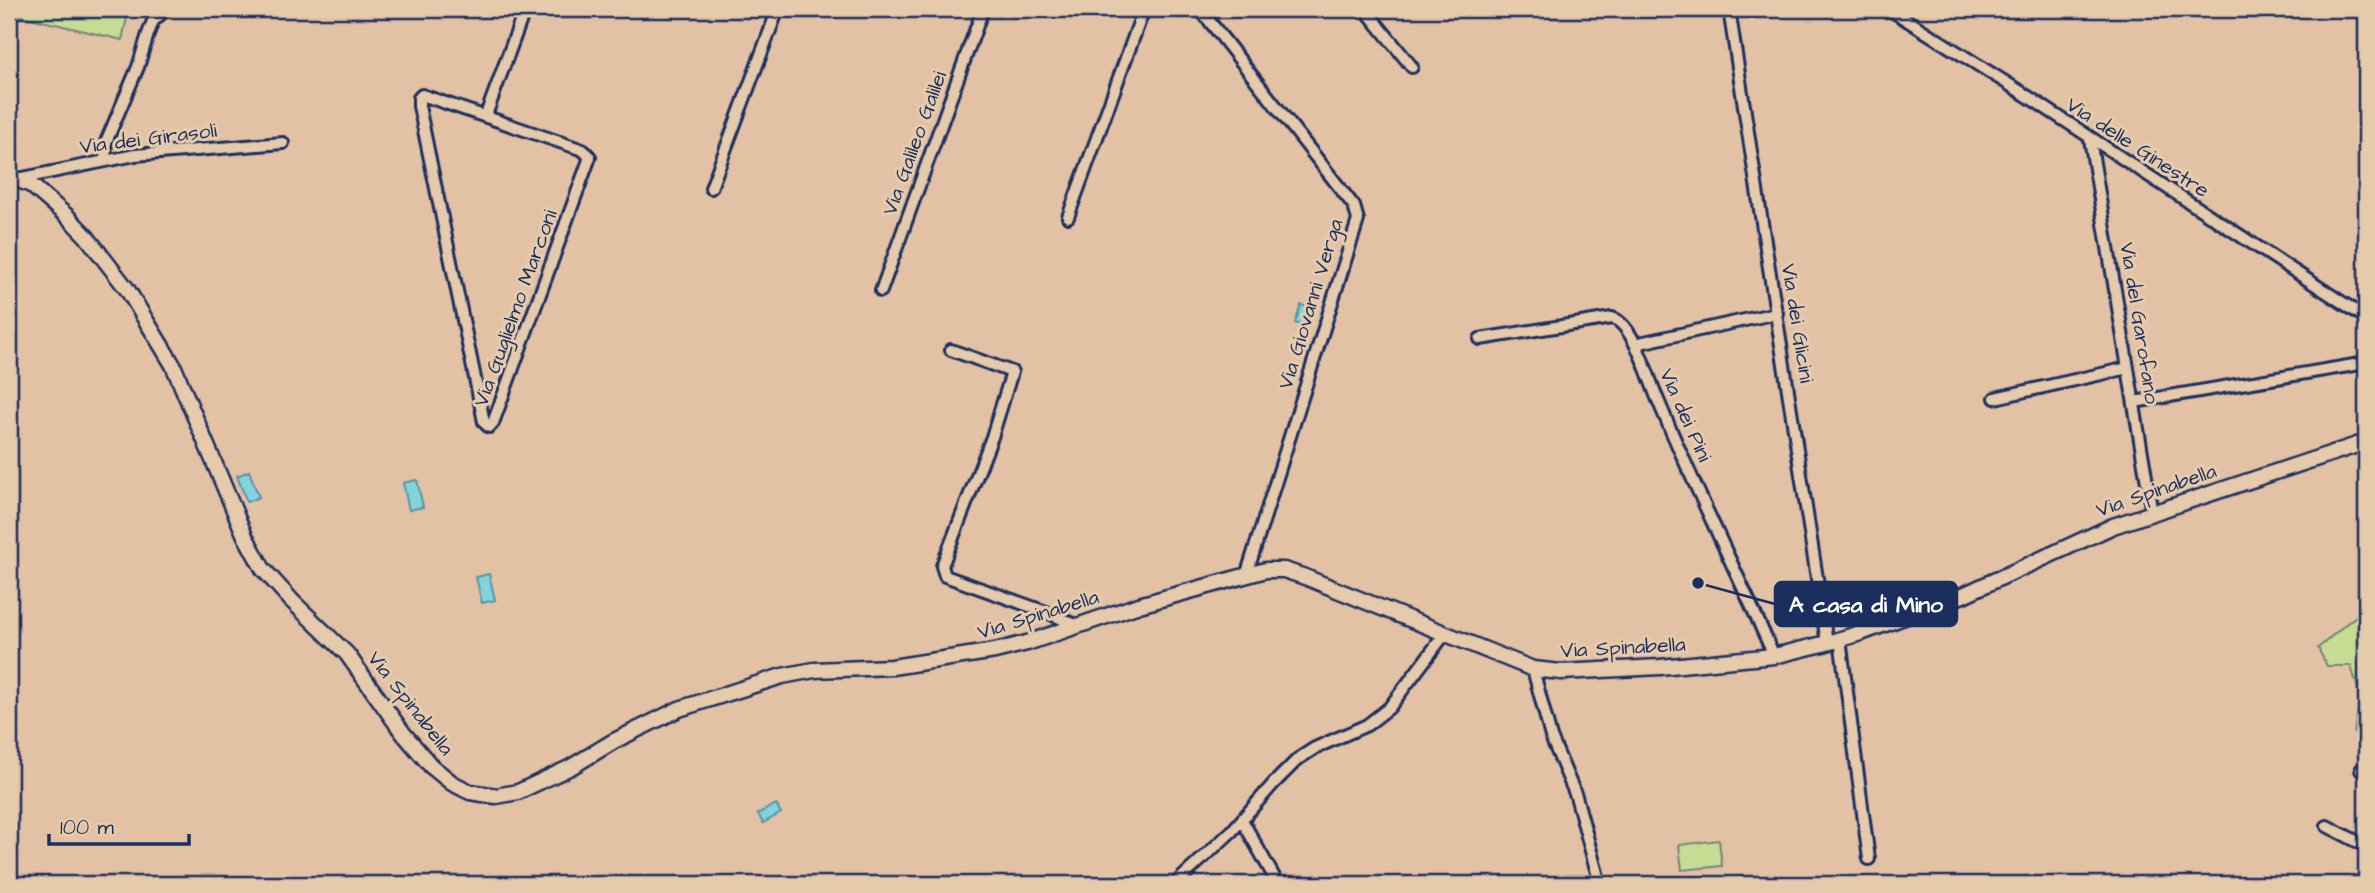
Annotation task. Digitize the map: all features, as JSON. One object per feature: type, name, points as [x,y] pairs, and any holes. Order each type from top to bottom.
[{"type":"street","points":[[105,160],[106,142],[138,67],[153,21],[166,9]]},
{"type":"street","points":[[486,115],[525,9]]},
{"type":"street","points":[[711,188],[778,9]]},
{"type":"street","name":"Via Galileo Galilei","points":[[881,290],[983,9]]},
{"type":"street","points":[[1068,217],[1144,9]]},
{"type":"street","name":"Via Giovanni Verga","points":[[1200,9],[1354,206],[1359,220],[1247,573]]},
{"type":"street","points":[[1365,9],[1412,66]]},
{"type":"street","name":"Via dei Glicini","points":[[1729,9],[1869,859]]},
{"type":"street","name":"Via delle Ginestre","points":[[1889,9],[2366,318]]},
{"type":"street","name":"Via Guglielmo Marconi","points":[[421,95],[427,95],[486,115],[583,150],[590,159],[493,424],[489,427],[485,424],[481,408],[419,98],[421,95]]},
{"type":"street","name":"Via del Garofano","points":[[2090,139],[2152,513]]},
{"type":"street","name":"Via dei Girasoli","points":[[13,177],[135,155],[283,143]]},
{"type":"street","name":"Via Spinabella","points":[[13,177],[34,188],[82,230],[120,278],[151,325],[184,388],[244,536],[260,565],[292,601],[347,654],[426,761],[446,779],[470,792],[496,796],[518,792],[680,709],[789,674],[814,670],[892,667],[973,655],[1027,643],[1139,605],[1247,573],[1272,570],[1290,572],[1533,669],[1562,672],[1648,668],[1774,656],[1834,641],[1975,590],[2098,533],[2366,442]]},
{"type":"street","points":[[1634,344],[1777,313]]},
{"type":"street","name":"Via dei Pini","points":[[1480,339],[1612,318],[1623,323],[1774,656]]},
{"type":"street","points":[[951,350],[1012,372],[992,437],[942,566],[942,573],[1077,626]]},
{"type":"street","points":[[2134,402],[2366,363]]},
{"type":"street","points":[[1995,397],[2128,369]]},
{"type":"street","points":[[1175,884],[1242,820],[1274,782],[1303,755],[1362,727],[1389,708],[1444,635]]},
{"type":"street","points":[[1533,669],[1550,737],[1576,796],[1600,884]]},
{"type":"street","points":[[1242,820],[1278,884]]},
{"type":"street","points":[[2327,826],[2366,846]]},
{"type":"green space","points":[[9,9],[129,9],[122,40],[9,13]]},
{"type":"green space","points":[[2366,611],[2366,729],[2354,733],[2360,696],[2351,666],[2327,666],[2318,648],[2349,621]]},
{"type":"green space","points":[[1719,840],[1722,866],[1682,870],[1679,845]]},
{"type":"water","points":[[1301,305],[1311,308],[1305,326],[1295,323]]},
{"type":"water","points":[[249,471],[259,497],[247,502],[237,476]]},
{"type":"water","points":[[417,480],[423,507],[409,510],[403,483]]},
{"type":"water","points":[[489,574],[495,600],[482,603],[476,577]]},
{"type":"water","points":[[776,804],[781,813],[763,823],[758,814]]},
{"type":"place","name":"A casa di Mino","points":[[1698,583]]}]
